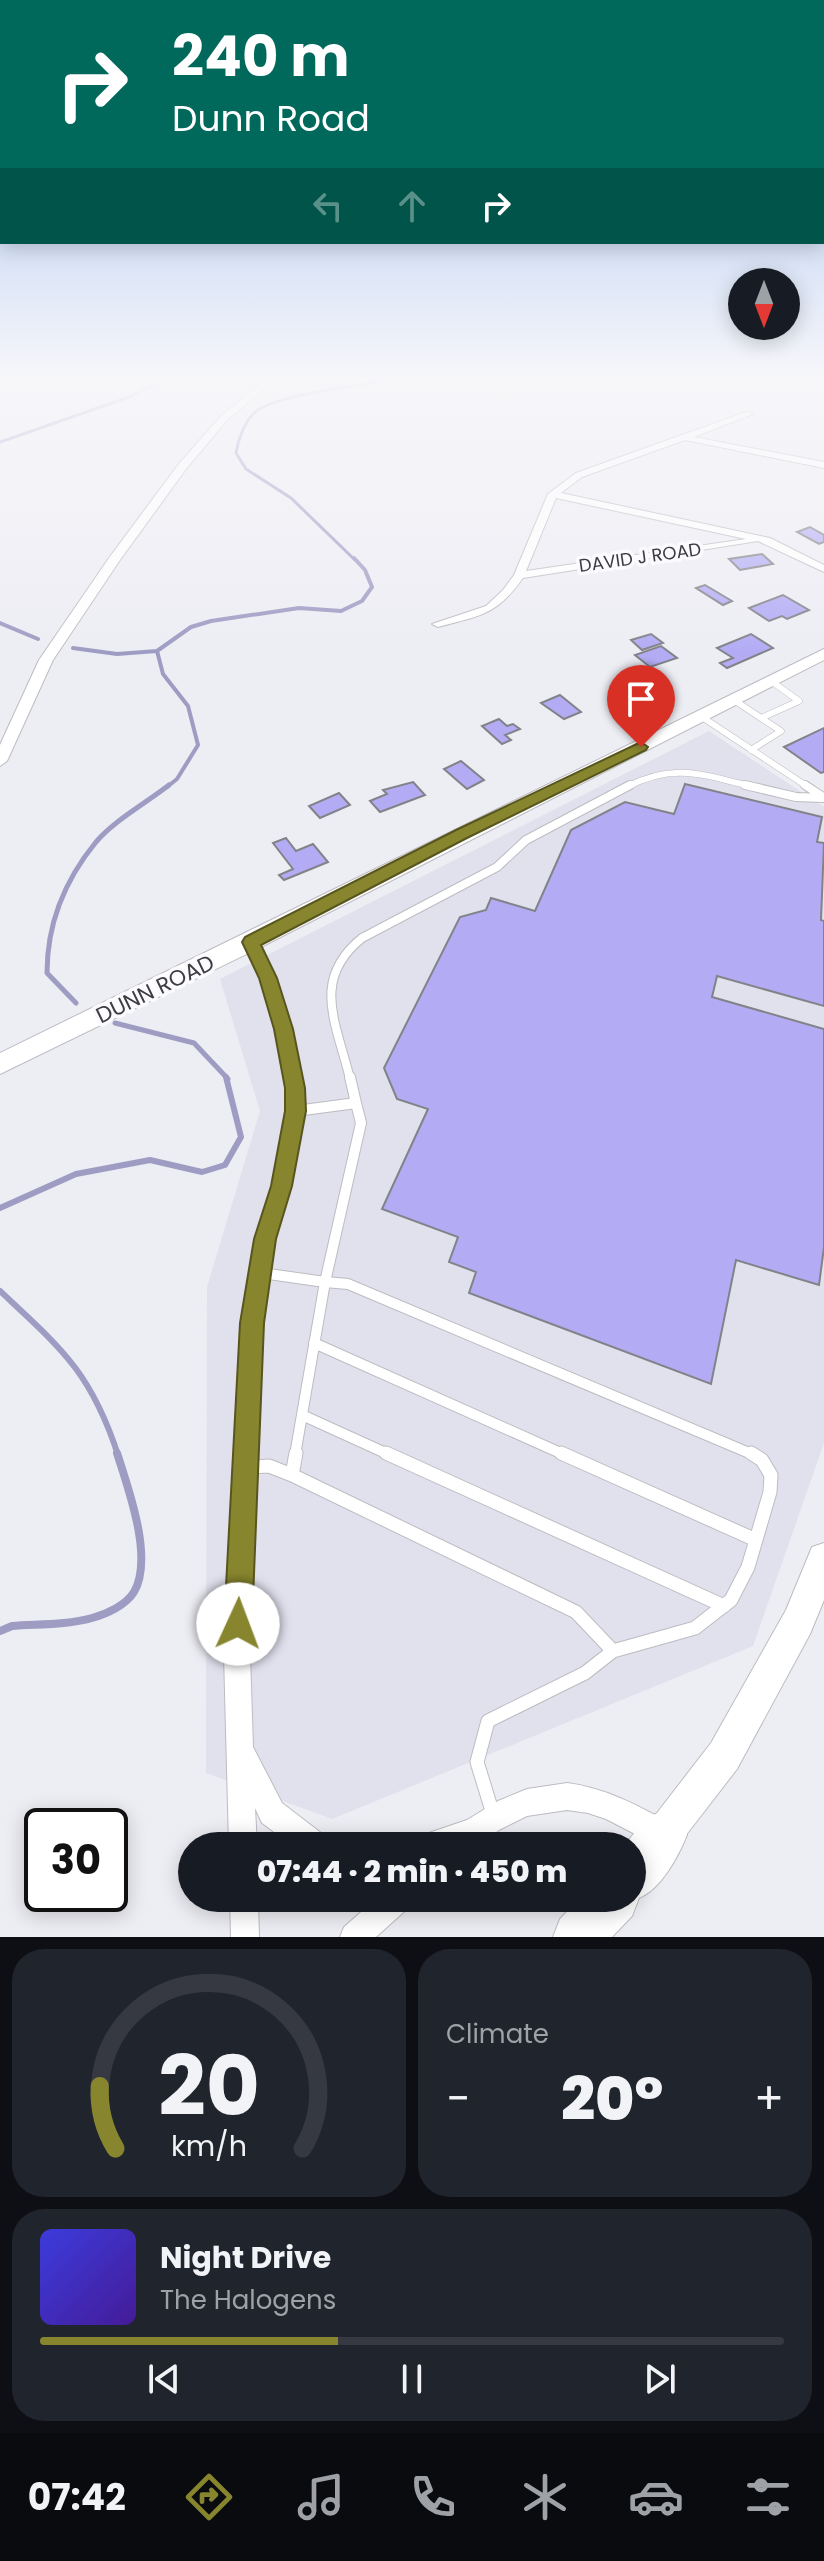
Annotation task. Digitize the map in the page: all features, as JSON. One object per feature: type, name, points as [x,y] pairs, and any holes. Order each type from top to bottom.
[{"type":"highway","points":[[646,1857],[663,1835]]},
{"type":"highway","points":[[578,1937],[601,1912]]},
{"type":"main road","name":"DUNN ROAD","points":[[0,1064],[251,942],[824,654]]},
{"type":"main road","points":[[663,1835],[724,1756],[798,1622],[824,1559]]},
{"type":"street","points":[[0,761],[46,660],[178,472]]},
{"type":"street","points":[[438,624],[490,608],[507,592],[519,575],[553,494],[587,472]]},
{"type":"street","points":[[553,494],[762,539],[824,569]]},
{"type":"street","name":"DAVID J ROAD","points":[[519,575],[762,539]]},
{"type":"street","points":[[243,1832],[237,1654],[243,1467],[252,1323],[265,1239],[281,1186],[295,1111],[295,1088],[284,1029],[268,978],[251,942]]},
{"type":"street","points":[[242,1752],[272,1813],[297,1832]]},
{"type":"street","points":[[475,1831],[521,1802],[562,1795],[606,1804],[663,1835]]},
{"type":"street","points":[[244,1912],[245,1937]]},
{"type":"street","points":[[354,1937],[382,1912]]},
{"type":"lane","points":[[761,718],[799,701],[771,681]]},
{"type":"lane","points":[[734,700],[781,731],[751,750]]},
{"type":"lane","points":[[702,717],[824,798]]},
{"type":"lane","points":[[292,1475],[325,1282],[361,1123],[329,983],[347,949],[362,938],[497,867],[526,840],[651,774],[682,770],[796,797],[824,798]]},
{"type":"lane","points":[[295,1111],[356,1103]]},
{"type":"lane","points":[[260,1272],[348,1284],[753,1454],[762,1460],[771,1475],[770,1492],[748,1567],[731,1600],[695,1628],[613,1651],[585,1673],[488,1721],[477,1762],[475,1831]]},
{"type":"lane","points":[[314,1343],[756,1540]]},
{"type":"lane","points":[[302,1415],[724,1606]]},
{"type":"lane","points":[[243,1467],[269,1466],[292,1475],[576,1612],[613,1651]]},
{"type":"shaded area","points":[[709,731],[824,807],[824,1443],[753,1646],[332,1819],[206,1773],[207,1287],[260,1111],[220,979]]},
{"type":"building","points":[[810,527],[824,535],[824,542],[819,544],[797,532]]},
{"type":"building","points":[[762,554],[773,564],[740,570],[729,559]]},
{"type":"building","points":[[705,585],[732,601],[723,605],[696,588]]},
{"type":"building","points":[[783,595],[809,610],[787,619],[782,616],[769,621],[749,608]]},
{"type":"building","points":[[651,634],[663,643],[642,650],[631,640]]},
{"type":"building","points":[[751,634],[773,648],[727,668],[720,663],[733,658],[717,648]]},
{"type":"building","points":[[661,646],[677,658],[650,667],[635,655]]},
{"type":"building","points":[[647,675],[670,689],[660,695],[637,681]]},
{"type":"building","points":[[560,695],[581,712],[564,719],[541,703]]},
{"type":"building","points":[[499,719],[507,726],[513,724],[520,729],[505,735],[511,740],[502,744],[482,726]]},
{"type":"building","points":[[824,728],[824,772],[821,773],[784,747]]},
{"type":"building","points":[[461,761],[484,780],[467,789],[444,769]]},
{"type":"building","points":[[413,782],[425,795],[380,812],[370,801],[387,794],[383,790]]},
{"type":"building","points":[[685,784],[822,817],[817,842],[824,843],[821,920],[824,921],[824,1006],[717,976],[712,997],[824,1029],[824,1247],[819,1285],[736,1260],[711,1384],[469,1293],[476,1272],[449,1262],[458,1237],[382,1209],[428,1109],[397,1099],[384,1068],[460,917],[486,910],[491,898],[535,911],[571,830],[625,802],[674,814]]},
{"type":"building","points":[[339,793],[350,805],[320,818],[309,806]]},
{"type":"building","points":[[286,838],[296,851],[313,844],[328,862],[284,880],[279,875],[293,869],[273,843]]},
{"type":"waterway","points":[[251,472],[291,498],[355,560]]},
{"type":"waterway","points":[[157,651],[191,627],[211,621],[299,608],[341,611],[362,601],[372,587],[365,570],[354,558]]},
{"type":"waterway","points":[[0,623],[38,639]]},
{"type":"waterway","points":[[73,648],[117,654],[157,651]]},
{"type":"waterway","points":[[157,651],[163,674],[188,706],[198,745],[177,779],[167,787]]},
{"type":"waterway","points":[[76,1003],[47,973],[50,937],[66,887],[104,834],[169,785]]},
{"type":"waterway","points":[[115,1023],[194,1043],[228,1079]]},
{"type":"waterway","points":[[0,1208],[76,1174],[150,1160],[202,1172],[225,1165],[241,1137],[226,1077]]},
{"type":"waterway","points":[[0,1291],[72,1363],[97,1402],[118,1455]]},
{"type":"waterway","points":[[0,1631],[12,1626],[92,1618],[116,1608],[134,1592],[139,1578],[140,1542],[117,1453]]},
{"type":"route","points":[[238,1624],[252,1323],[265,1239],[281,1186],[295,1111],[295,1088],[284,1029],[268,978],[251,942],[461,834],[641,747]]}]
